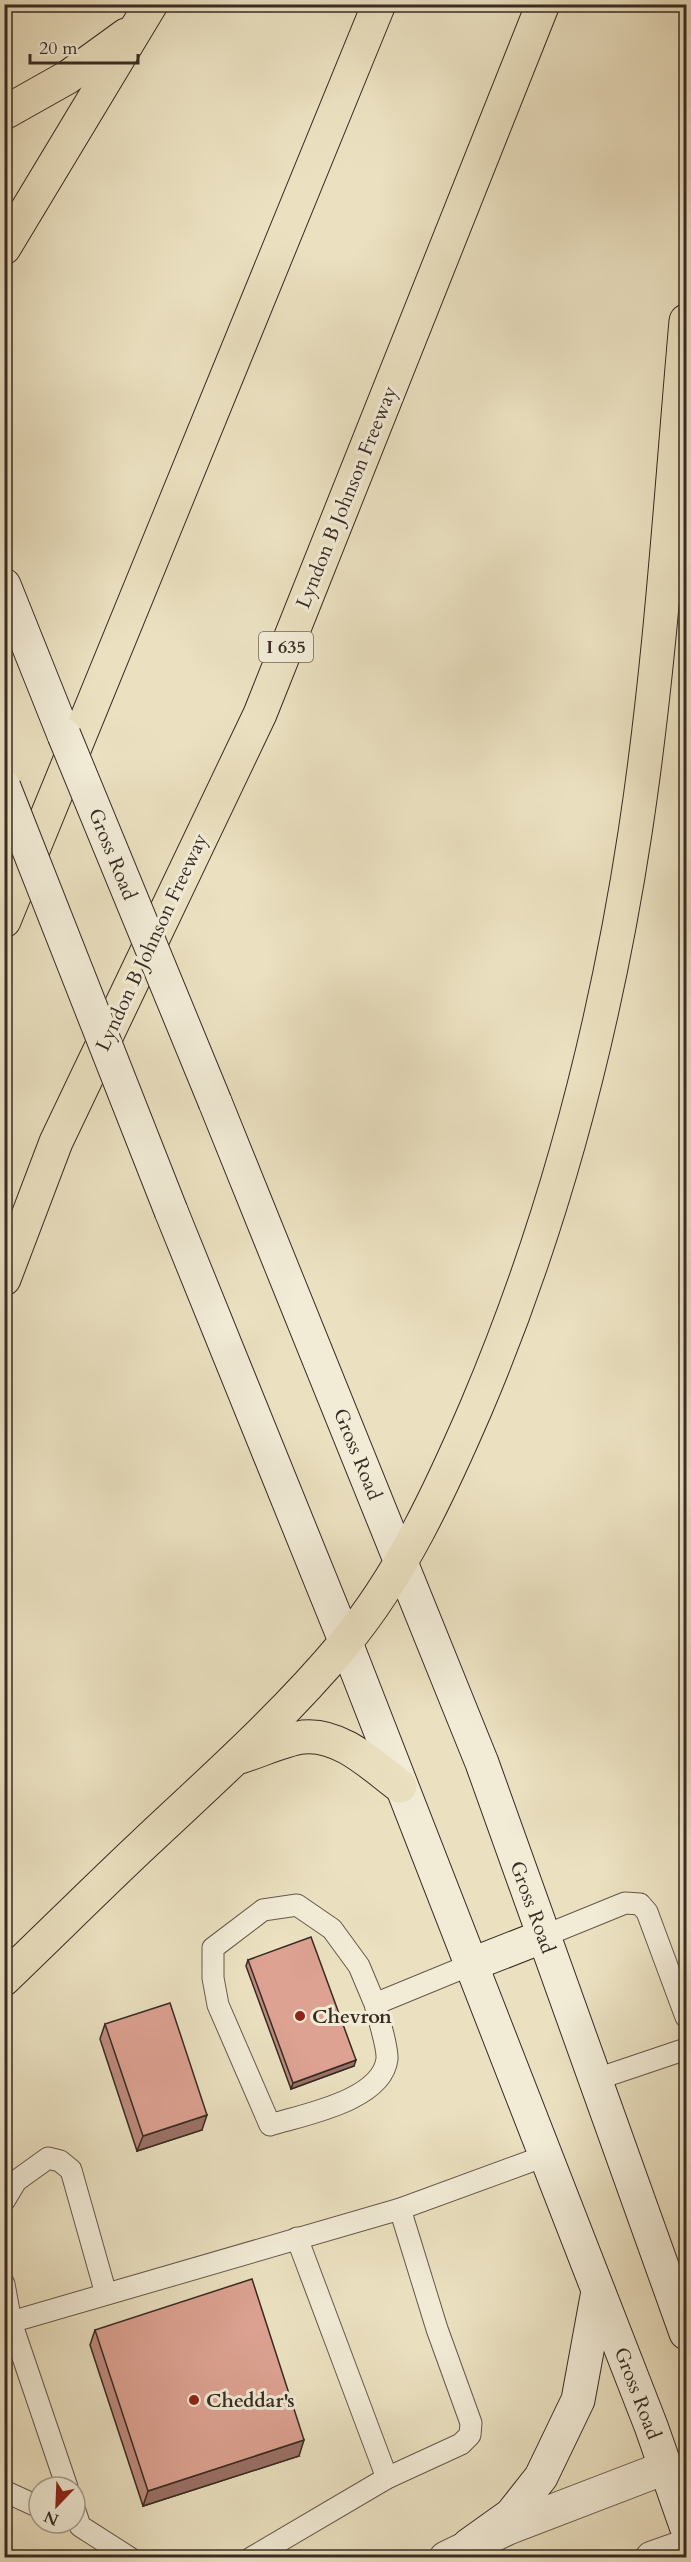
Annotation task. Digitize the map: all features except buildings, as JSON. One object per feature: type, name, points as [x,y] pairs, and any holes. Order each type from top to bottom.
[{"type":"highway","points":[[4,921],[379,4]]},
{"type":"highway","name":"Lyndon B Johnson Freeway","points":[[4,1279],[56,1142],[260,714],[543,4]]},
{"type":"highway","points":[[4,113],[68,77],[144,16]]},
{"type":"highway","points":[[4,248],[144,16]]},
{"type":"highway","points":[[4,1979],[147,1840],[239,1757],[346,1643],[401,1561],[448,1472],[491,1372],[526,1280],[571,1137],[603,1008],[635,833],[650,713],[687,321]]},
{"type":"highway","points":[[239,1757],[303,1737],[332,1742],[346,1745],[400,1786]]},
{"type":"main road","name":"Gross Road","points":[[4,585],[482,1763],[594,2080],[687,2333]]},
{"type":"main road","name":"Gross Road","points":[[4,787],[171,1211],[346,1643],[598,2291],[676,2464],[687,2526]]},
{"type":"main road","points":[[470,1965],[544,1936]]},
{"type":"main road","points":[[458,2551],[511,2515],[541,2477],[578,2400],[598,2291]]},
{"type":"main road","points":[[458,2551],[676,2464]]},
{"type":"main road","points":[[652,2558],[687,2546]]},
{"type":"lane","points":[[544,1936],[626,1903],[640,1904],[647,1912],[687,2017]]},
{"type":"lane","points":[[297,1905],[332,1929],[359,1966],[375,2004],[387,2059],[378,2079],[342,2104],[270,2125],[218,2005],[213,1978],[213,1948],[263,1910],[297,1905]]},
{"type":"lane","points":[[375,2004],[470,1965]]},
{"type":"lane","points":[[594,2080],[687,2049]]},
{"type":"lane","points":[[8,2323],[400,2209],[545,2156]]},
{"type":"lane","points":[[4,2201],[16,2181],[48,2158],[60,2161],[71,2169],[106,2294]]},
{"type":"lane","points":[[250,2558],[387,2478],[461,2444],[470,2436],[471,2423],[437,2329],[400,2209]]},
{"type":"lane","points":[[297,2238],[387,2478]]},
{"type":"lane","points":[[4,2284],[8,2323],[63,2475]]},
{"type":"lane","points":[[4,2490],[27,2501]]},
{"type":"lane","points":[[87,2528],[130,2558]]},
{"type":"place","name":"Chevron","points":[[300,2016]]},
{"type":"place","name":"Cheddar's","points":[[194,2400]]}]
